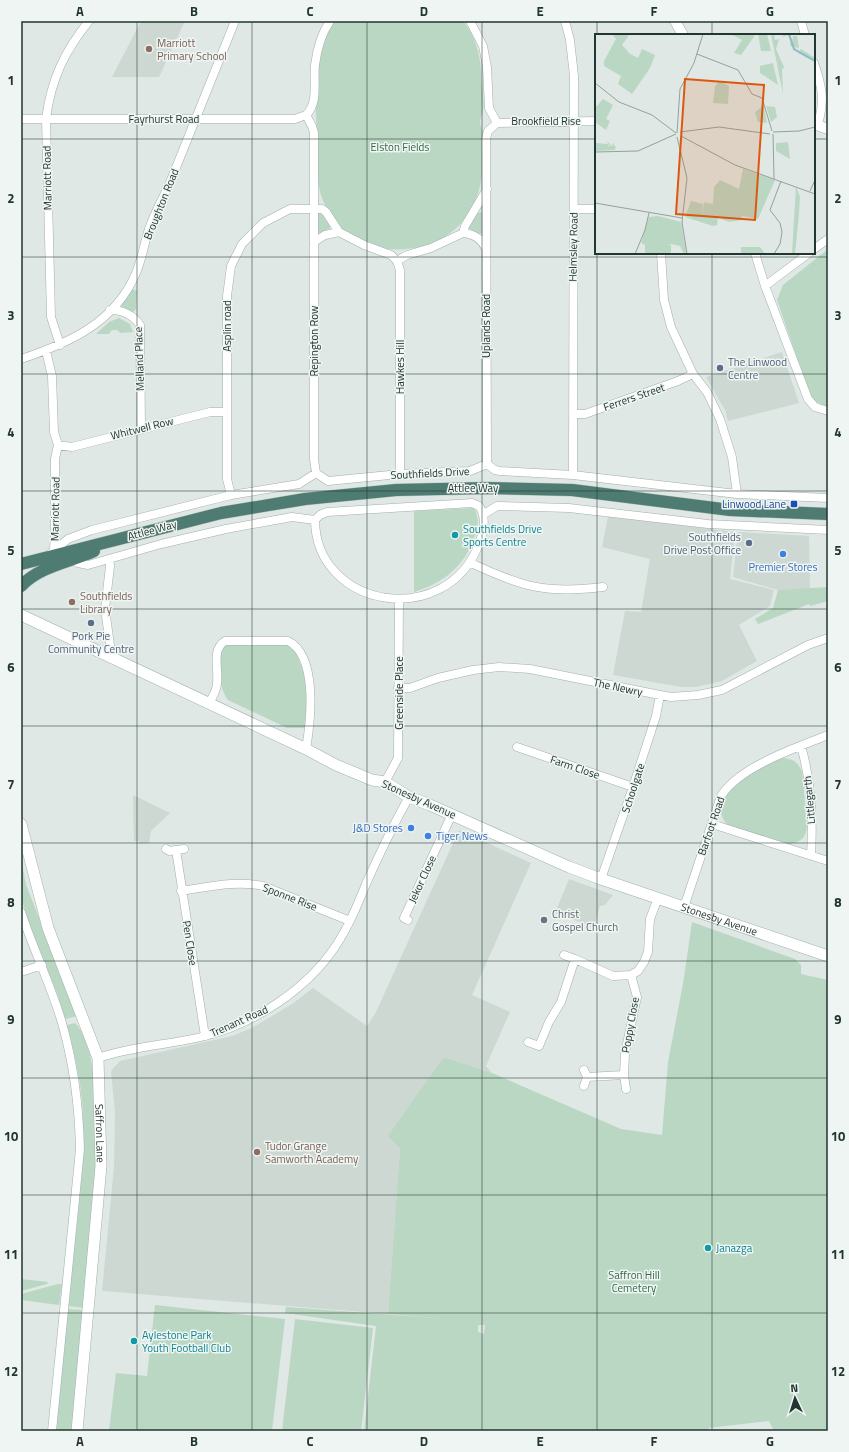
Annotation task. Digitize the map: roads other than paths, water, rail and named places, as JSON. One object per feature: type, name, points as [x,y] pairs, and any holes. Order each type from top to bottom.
[{"type":"highway","name":"Attlee Way","points":[[21,564],[49,554],[121,539],[221,513],[298,500],[396,490],[440,488],[572,490],[730,510],[828,514]]},
{"type":"highway","name":"Attlee Way","points":[[21,586],[39,572],[74,560],[121,539]]},
{"type":"main road","name":"Stonesby Avenue","points":[[21,615],[306,748],[336,765],[372,780],[385,782],[409,797],[452,814],[569,867],[601,880],[828,956]]},
{"type":"main road","name":"Saffron Lane","points":[[21,824],[24,848],[48,928],[98,1058],[101,1166],[77,1431]]},
{"type":"street","name":"Marriott Road","points":[[60,345],[51,317],[46,119],[49,94],[55,76],[67,52],[89,21]]},
{"type":"street","name":"Broughton Road","points":[[21,359],[60,345],[88,330],[110,310],[136,274],[156,210],[169,185],[235,21]]},
{"type":"street","points":[[330,21],[317,50],[314,77],[314,100],[311,111],[306,115],[314,133],[314,208],[326,212],[339,232],[364,246],[391,255],[397,261],[414,252],[431,248],[463,233],[477,237],[481,240],[486,250]]},
{"type":"street","points":[[463,233],[465,226],[487,189],[486,139],[488,131],[497,123],[489,108],[487,66],[483,46],[470,21]]},
{"type":"street","name":"Helmsley Road","points":[[565,21],[570,40],[573,64],[573,475]]},
{"type":"street","points":[[675,21],[682,34]]},
{"type":"street","points":[[801,21],[805,34]]},
{"type":"street","points":[[815,65],[821,84],[823,102],[816,124],[828,129]]},
{"type":"street","name":"Fayrhurst Road","points":[[21,119],[295,119],[306,115]]},
{"type":"street","name":"Brookfield Rise","points":[[497,123],[595,121]]},
{"type":"street","name":"Uplands Road","points":[[487,189],[487,464]]},
{"type":"street","name":"Repington Row","points":[[314,208],[314,459],[316,473]]},
{"type":"street","name":"Asplin road","points":[[231,495],[227,479],[227,296],[231,266],[242,244],[263,223],[290,210],[314,208]]},
{"type":"street","points":[[574,209],[595,209]]},
{"type":"street","points":[[314,242],[331,232],[339,232]]},
{"type":"street","points":[[815,248],[828,238]]},
{"type":"street","points":[[661,254],[662,283],[668,315],[676,340],[693,374],[707,392],[720,419],[732,457],[737,494]]},
{"type":"street","points":[[756,254],[765,286],[808,399],[815,407],[828,411]]},
{"type":"street","points":[[765,286],[808,254]]},
{"type":"street","name":"Hawkes Hill","points":[[397,261],[400,270],[400,474]]},
{"type":"street","name":"Melland Place","points":[[110,310],[129,314],[136,318],[140,325],[141,428]]},
{"type":"street","name":"Marriott Road","points":[[46,351],[52,376],[54,432],[58,445],[55,460],[55,536],[49,554]]},
{"type":"street","name":"Ferrers Street","points":[[573,414],[584,414],[678,381],[693,374]]},
{"type":"street","name":"Whitwell Row","points":[[58,445],[72,446],[210,412],[227,412]]},
{"type":"street","points":[[487,464],[495,470],[500,471],[573,475],[737,494],[828,498]]},
{"type":"street","name":"Southfields Drive","points":[[316,473],[328,481],[400,474],[470,471],[487,464]]},
{"type":"street","points":[[49,554],[68,539],[92,530],[231,495],[299,484],[316,473]]},
{"type":"street","points":[[472,503],[479,506],[484,514],[481,540],[471,563],[452,582],[440,589],[411,599],[399,600],[388,599],[368,593],[348,582],[338,574],[321,548],[315,531],[315,520],[326,512],[472,503]]},
{"type":"street","points":[[484,514],[496,506],[569,508],[708,524],[828,530]]},
{"type":"street","points":[[74,560],[78,564],[88,565],[161,544],[226,529],[292,517],[315,520]]},
{"type":"street","points":[[109,559],[110,566],[106,609],[111,652],[110,657]]},
{"type":"street","points":[[471,563],[505,579],[537,588],[574,590],[603,587]]},
{"type":"street","name":"Greenside Place","points":[[385,782],[398,758],[399,600]]},
{"type":"street","name":"The Newry","points":[[398,688],[410,688],[438,678],[473,670],[499,667],[530,669],[672,697],[698,695],[722,690],[808,645],[828,638]]},
{"type":"street","points":[[209,704],[218,682],[216,654],[219,645],[225,641],[288,641],[294,644],[302,654],[309,682],[311,725],[306,748]]},
{"type":"street","name":"Schoolgate","points":[[601,880],[634,787],[656,716],[660,695]]},
{"type":"street","name":"Barfoot Road","points":[[684,907],[721,796],[726,788],[735,780],[772,759],[828,734]]},
{"type":"street","name":"Littlegarth","points":[[801,746],[805,760],[810,805],[811,855]]},
{"type":"street","name":"Farm Close","points":[[517,747],[634,787]]},
{"type":"street","name":"Trenant Road","points":[[98,1058],[205,1036],[245,1021],[268,1009],[295,990],[312,974],[335,947],[350,921],[409,797]]},
{"type":"street","name":"Jekor Close","points":[[408,920],[404,918],[452,814]]},
{"type":"street","points":[[712,824],[828,861]]},
{"type":"street","name":"Pen Close","points":[[166,849],[169,851],[180,849],[181,891],[205,1036]]},
{"type":"street","name":"Sponne Rise","points":[[181,891],[234,883],[251,883],[263,886],[350,921]]},
{"type":"street","points":[[564,955],[613,976],[631,976],[644,962],[648,952],[650,919],[658,898]]},
{"type":"street","name":"Saffron Lane","points":[[21,912],[42,965],[62,1023],[72,1062],[78,1108],[80,1149],[52,1431]]},
{"type":"street","points":[[528,1042],[539,1046],[546,1026],[561,1002],[574,960]]},
{"type":"street","points":[[21,972],[42,965]]},
{"type":"street","name":"Poppy Close","points":[[626,1089],[624,1075],[625,1053],[637,997],[631,976]]},
{"type":"street","points":[[584,1086],[586,1074],[624,1075]]},
{"type":"place","name":"Marriott Primary School","points":[[149,49]]},
{"type":"place","name":"The Linwood Centre","points":[[720,368]]},
{"type":"place","name":"Linwood Lane","points":[[794,504]]},
{"type":"place","name":"Southfields Drive Sports Centre","points":[[455,535]]},
{"type":"place","name":"Southfields Drive Post Office","points":[[749,543]]},
{"type":"place","name":"Premier Stores","points":[[783,554]]},
{"type":"place","name":"Southfields Library","points":[[72,602]]},
{"type":"place","name":"Pork Pie Community Centre","points":[[91,623]]},
{"type":"place","name":"J&D Stores","points":[[411,828]]},
{"type":"place","name":"Tiger News","points":[[428,836]]},
{"type":"place","name":"Christ Gospel Church","points":[[544,920]]},
{"type":"place","name":"Tudor Grange Samworth Academy","points":[[257,1152]]},
{"type":"place","name":"Janazga","points":[[708,1248]]},
{"type":"place","name":"Aylestone Park Youth Football Club","points":[[134,1341]]},
{"type":"park label","name":"Elston Fields","points":[[400,147]]},
{"type":"park label","name":"Saffron Hill Cemetery","points":[[634,1281]]}]
